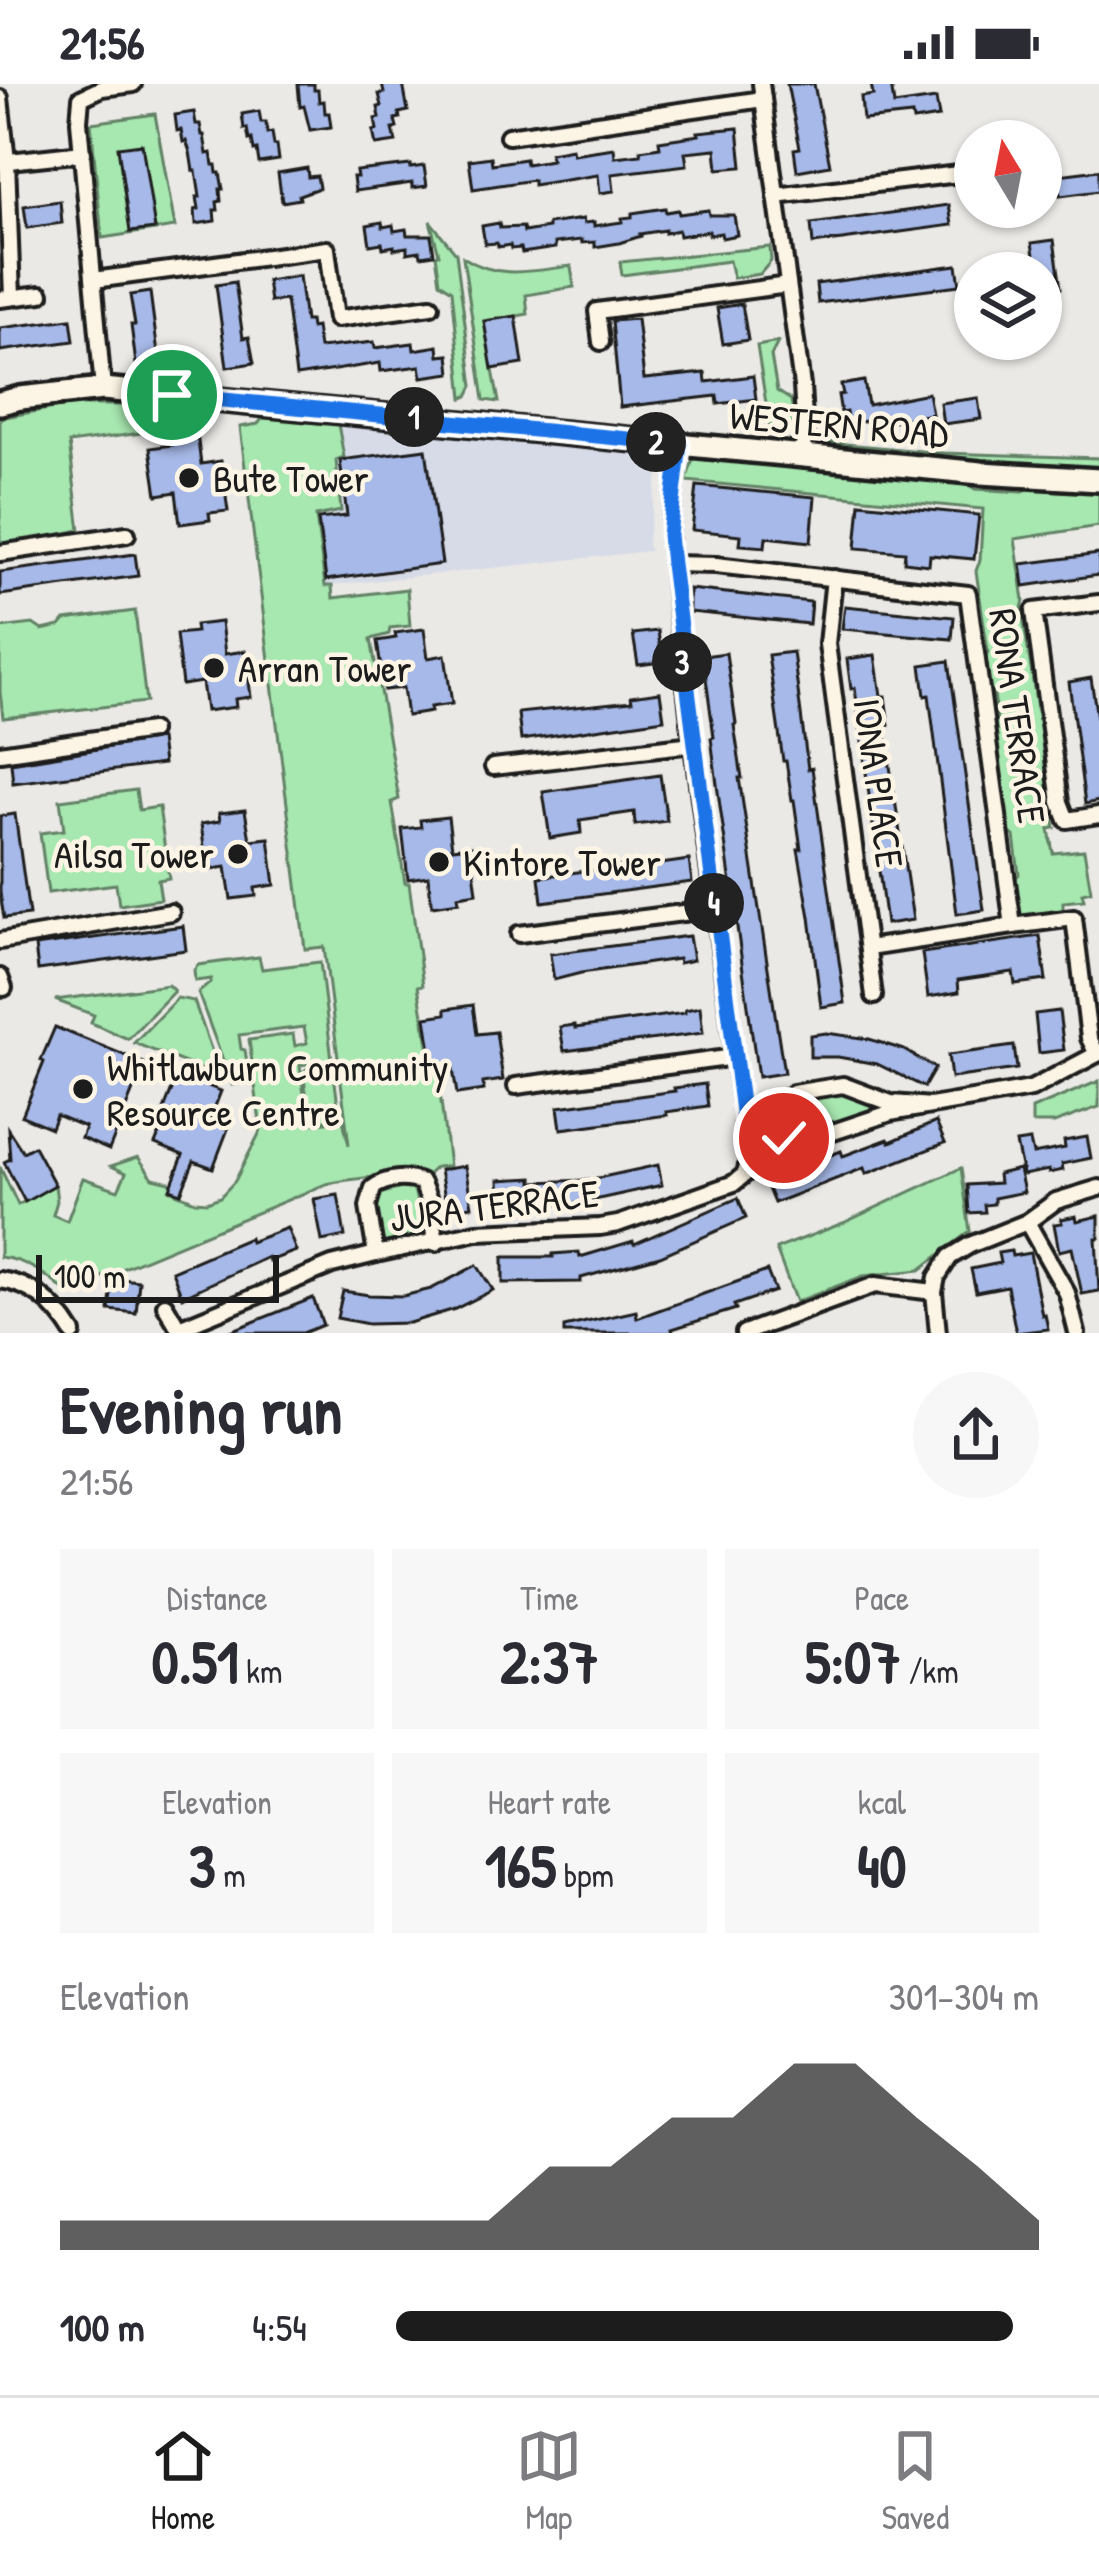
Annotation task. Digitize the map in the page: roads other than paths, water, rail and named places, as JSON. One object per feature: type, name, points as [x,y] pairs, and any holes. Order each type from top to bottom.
[{"type":"street","points":[[103,389],[79,121],[81,98],[102,88],[133,84]]},
{"type":"street","points":[[508,136],[762,92],[802,386],[805,436],[801,456]]},
{"type":"street","points":[[0,98],[6,298],[40,294]]},
{"type":"street","points":[[3,162],[82,153]]},
{"type":"street","points":[[776,196],[954,175]]},
{"type":"street","points":[[94,280],[327,249],[336,319],[431,306]]},
{"type":"street","points":[[602,342],[597,311],[788,285]]},
{"type":"street","name":"WESTERN ROAD","points":[[0,403],[103,389],[981,473],[1099,480]]},
{"type":"street","name":"JURA TERRACE","points":[[180,1331],[332,1264],[477,1232],[618,1224],[734,1183],[745,1174],[744,1127],[669,535],[680,444]]},
{"type":"street","points":[[0,553],[127,534]]},
{"type":"street","name":"RONA TERRACE","points":[[672,564],[968,594],[1013,926]]},
{"type":"street","name":"IONA PLACE","points":[[834,578],[827,644],[874,996]]},
{"type":"street","points":[[1099,603],[1034,611],[1060,802],[1067,820],[1099,815]]},
{"type":"street","points":[[0,753],[151,731]]},
{"type":"street","points":[[494,767],[693,745]]},
{"type":"street","points":[[519,934],[714,909]]},
{"type":"street","points":[[0,940],[171,912]]},
{"type":"street","points":[[868,948],[1074,918],[1089,1038],[1098,1054],[1030,1089],[932,1106],[890,1113],[800,1143],[784,1138],[777,1121],[777,1106],[793,1093],[843,1085],[891,1103],[932,1106]]},
{"type":"street","points":[[515,1086],[735,1057]]},
{"type":"street","points":[[744,1127],[777,1121]]},
{"type":"street","points":[[376,1254],[368,1207],[373,1188],[382,1181],[422,1183],[436,1243]]},
{"type":"street","points":[[938,1333],[934,1292],[950,1257],[1027,1222],[1056,1202],[1099,1188]]},
{"type":"street","points":[[1027,1222],[1060,1277],[1077,1333]]},
{"type":"street","points":[[0,1280],[36,1292],[60,1312],[73,1333]]},
{"type":"street","points":[[744,1333],[874,1285],[934,1292]]},
{"type":"street","points":[[165,1305],[180,1331]]},
{"type":"place","name":"Bute Tower","points":[[189,478]]},
{"type":"place","name":"Arran Tower","points":[[214,668]]},
{"type":"place","name":"Ailsa Tower","points":[[238,854]]},
{"type":"place","name":"Kintore Tower","points":[[439,862]]},
{"type":"place","name":"Whitlawburn Community Resource Centre","points":[[83,1089]]}]
